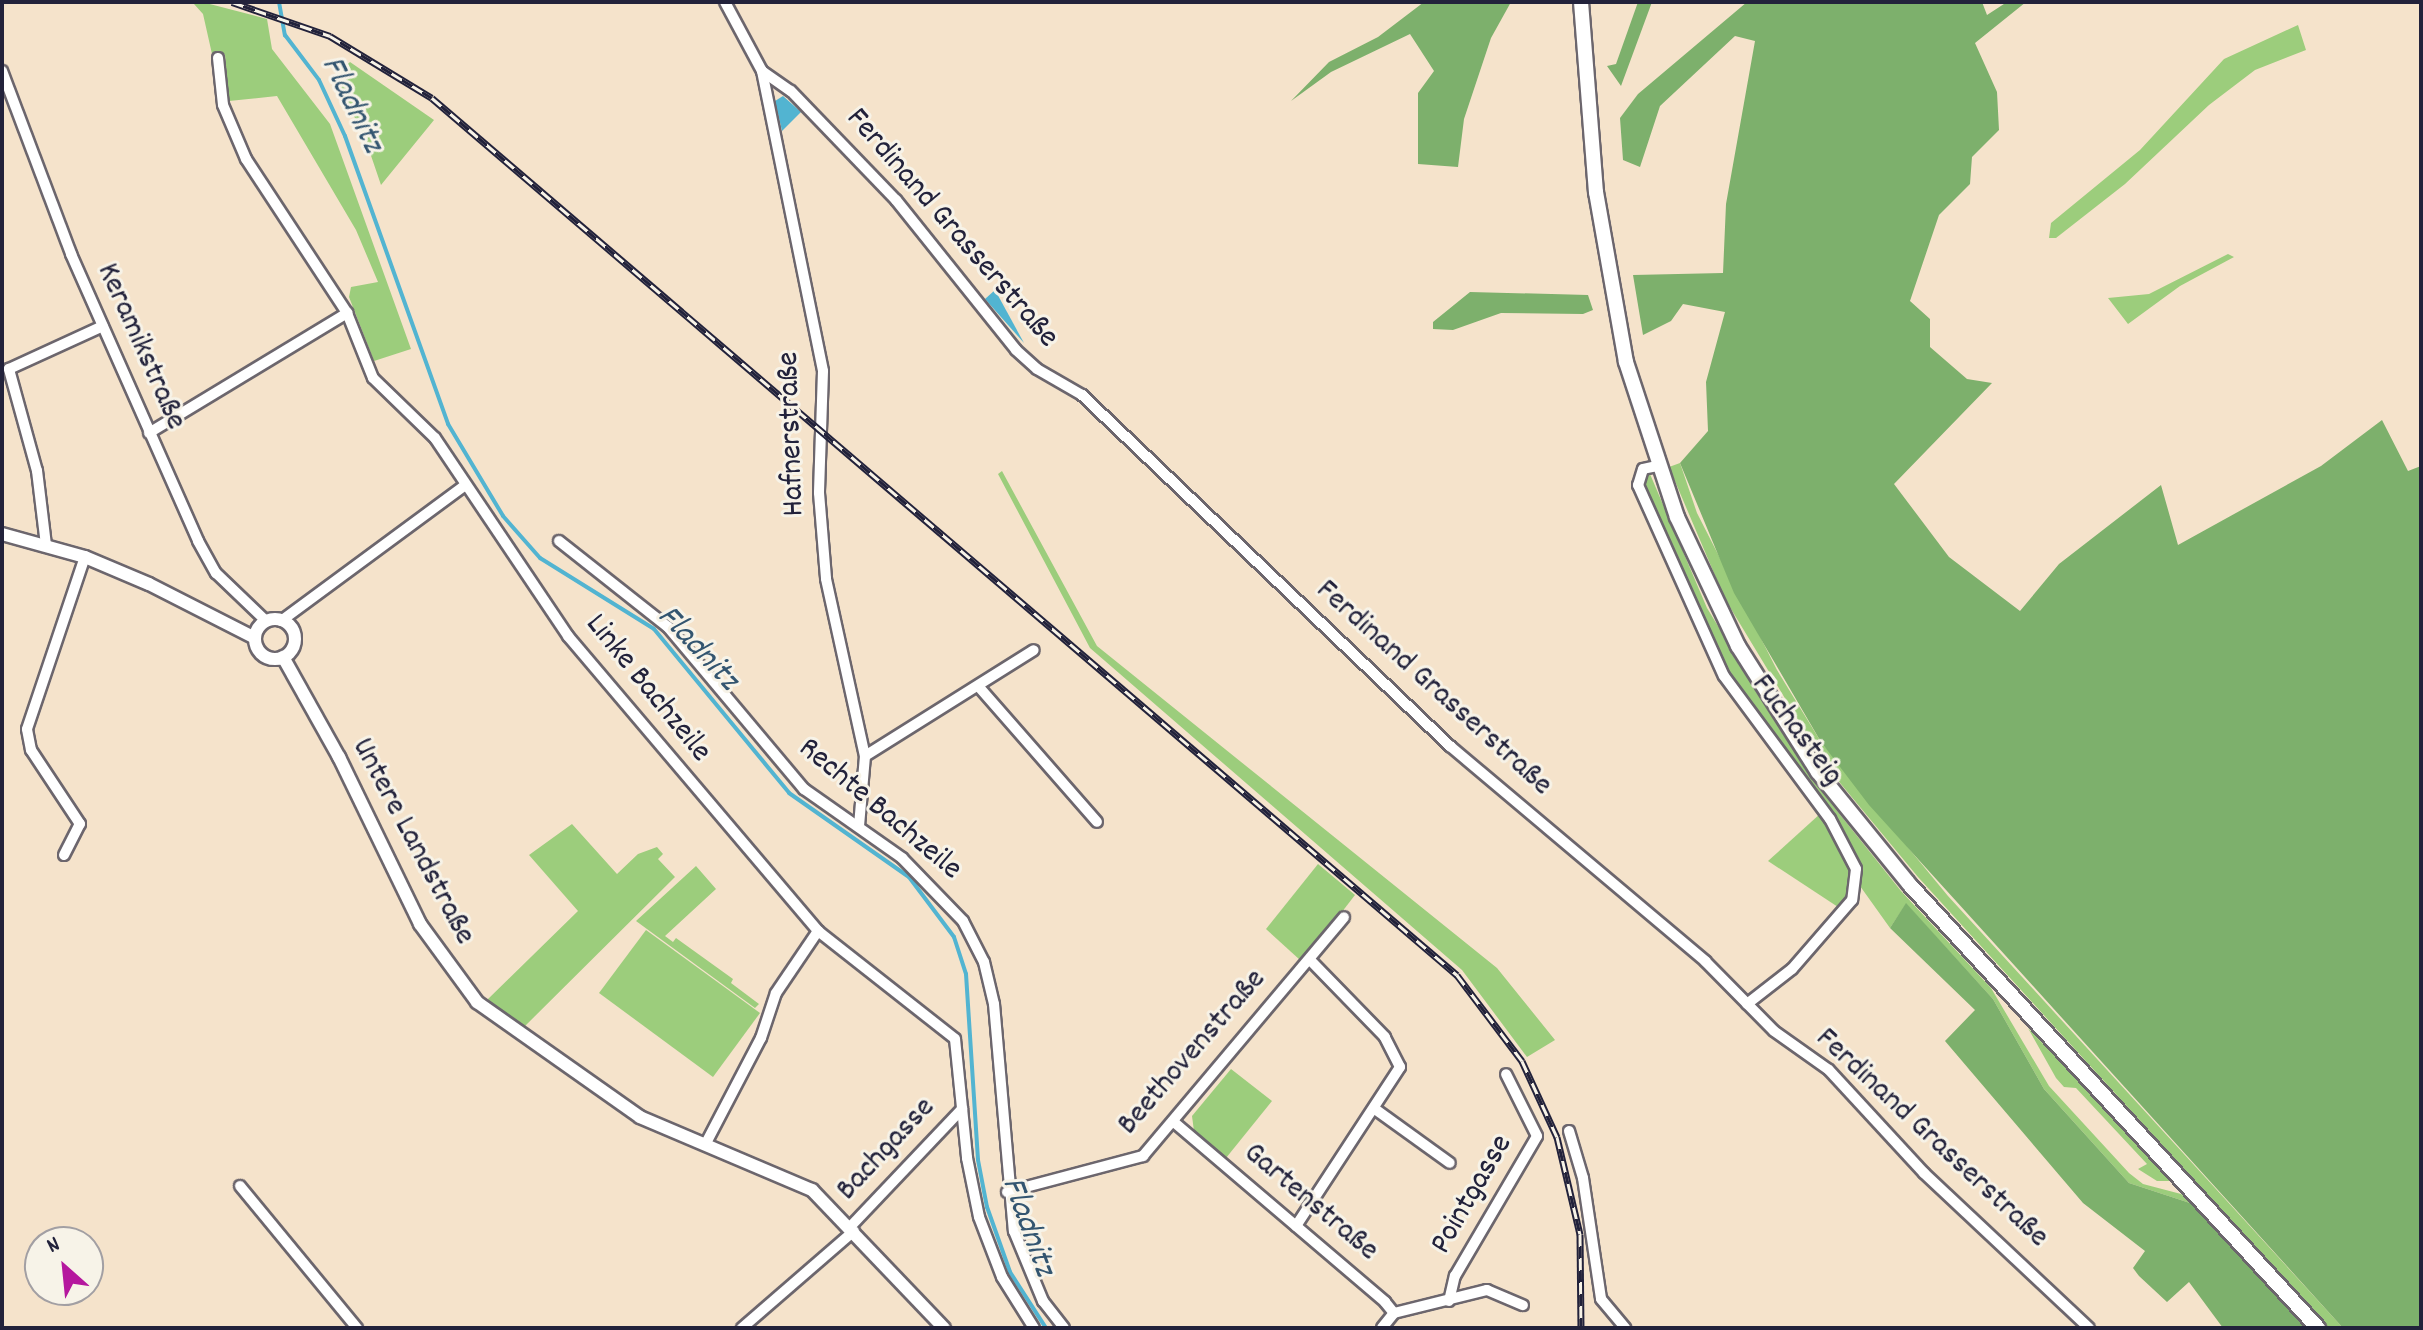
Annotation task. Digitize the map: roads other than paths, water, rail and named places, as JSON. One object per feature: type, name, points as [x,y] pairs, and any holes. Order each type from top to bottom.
[{"type":"main road","points":[[1581,2],[1604,247],[1626,362],[1657,466],[1716,604],[1818,772],[1909,884],[2318,1328]]},
{"type":"street","name":"Hafnerstraße","points":[[725,2],[762,71],[823,371],[819,493],[826,579],[865,756],[859,826]]},
{"type":"street","name":"Linke Bachzeile","points":[[218,58],[223,105],[246,159],[347,313],[373,378],[423,423],[568,636],[818,931],[955,1039],[972,1189],[987,1244],[1034,1328]]},
{"type":"street","name":"Keramikstraße","points":[[2,71],[103,326],[149,433],[216,573],[266,621]]},
{"type":"street","name":"Ferdinand Grasserstraße","points":[[762,71],[791,91],[886,189],[1016,350],[1037,369],[1082,395],[1450,746],[1705,961],[1774,1031],[1829,1070],[1924,1173],[2089,1328]]},
{"type":"street","points":[[149,433],[347,313]]},
{"type":"street","points":[[46,545],[40,483],[6,370],[103,326]]},
{"type":"street","name":"Fuchasteig","points":[[1657,466],[1643,469],[1638,485],[1724,676],[1830,819],[1856,869],[1852,900],[1792,969],[1747,1004]]},
{"type":"street","points":[[255,638],[266,621],[281,621],[464,486]]},
{"type":"street","points":[[2,534],[85,557],[255,638],[263,656],[283,657],[294,638],[281,621]]},
{"type":"street","name":"Rechte Bachzeile","points":[[559,541],[662,621],[804,789],[859,826],[928,881],[979,949],[997,1025],[1007,1192],[1014,1231],[1033,1280],[1064,1328]]},
{"type":"street","points":[[64,855],[80,824],[31,750],[27,729],[85,557]]},
{"type":"street","points":[[865,756],[1034,650]]},
{"type":"street","name":"Untere Landstraße","points":[[283,657],[339,757],[420,924],[457,980],[498,1021],[586,1083],[652,1124],[798,1182],[852,1229],[944,1328]]},
{"type":"street","points":[[979,687],[1097,822]]},
{"type":"street","name":"Beethovenstraße","points":[[1007,1192],[1143,1156],[1175,1123],[1312,962],[1344,917]]},
{"type":"street","points":[[705,1145],[761,1038],[776,993],[818,931]]},
{"type":"street","points":[[1296,1226],[1397,1078],[1397,1053],[1312,962]]},
{"type":"street","name":"Pointgasse","points":[[1449,1301],[1455,1276],[1537,1136],[1506,1074]]},
{"type":"street","name":"Bachgasse","points":[[742,1328],[852,1229],[962,1109]]},
{"type":"street","points":[[1375,1109],[1450,1163]]},
{"type":"street","name":"Gartenstraße","points":[[1175,1123],[1394,1313]]},
{"type":"street","points":[[1569,1131],[1583,1178],[1601,1299],[1625,1328]]},
{"type":"street","points":[[240,1186],[357,1328]]},
{"type":"street","name":"Pointgasse","points":[[1394,1313],[1487,1290],[1523,1305]]},
{"type":"street","points":[[1382,1328],[1394,1313]]},
{"type":"water","points":[[783,96],[801,112],[782,131],[775,101]]},
{"type":"water","points":[[995,290],[1024,343],[985,299]]},
{"type":"waterway","name":"Fladnitz","points":[[279,2],[285,35],[319,80],[345,136],[448,424],[503,516],[540,558],[654,629],[789,793],[909,877],[954,937],[966,974],[978,1160],[987,1207],[1010,1272],[1046,1328]]},
{"type":"railway","points":[[232,2],[330,36],[432,98],[1457,975],[1522,1061],[1557,1137],[1580,1234],[1581,1328]]}]
